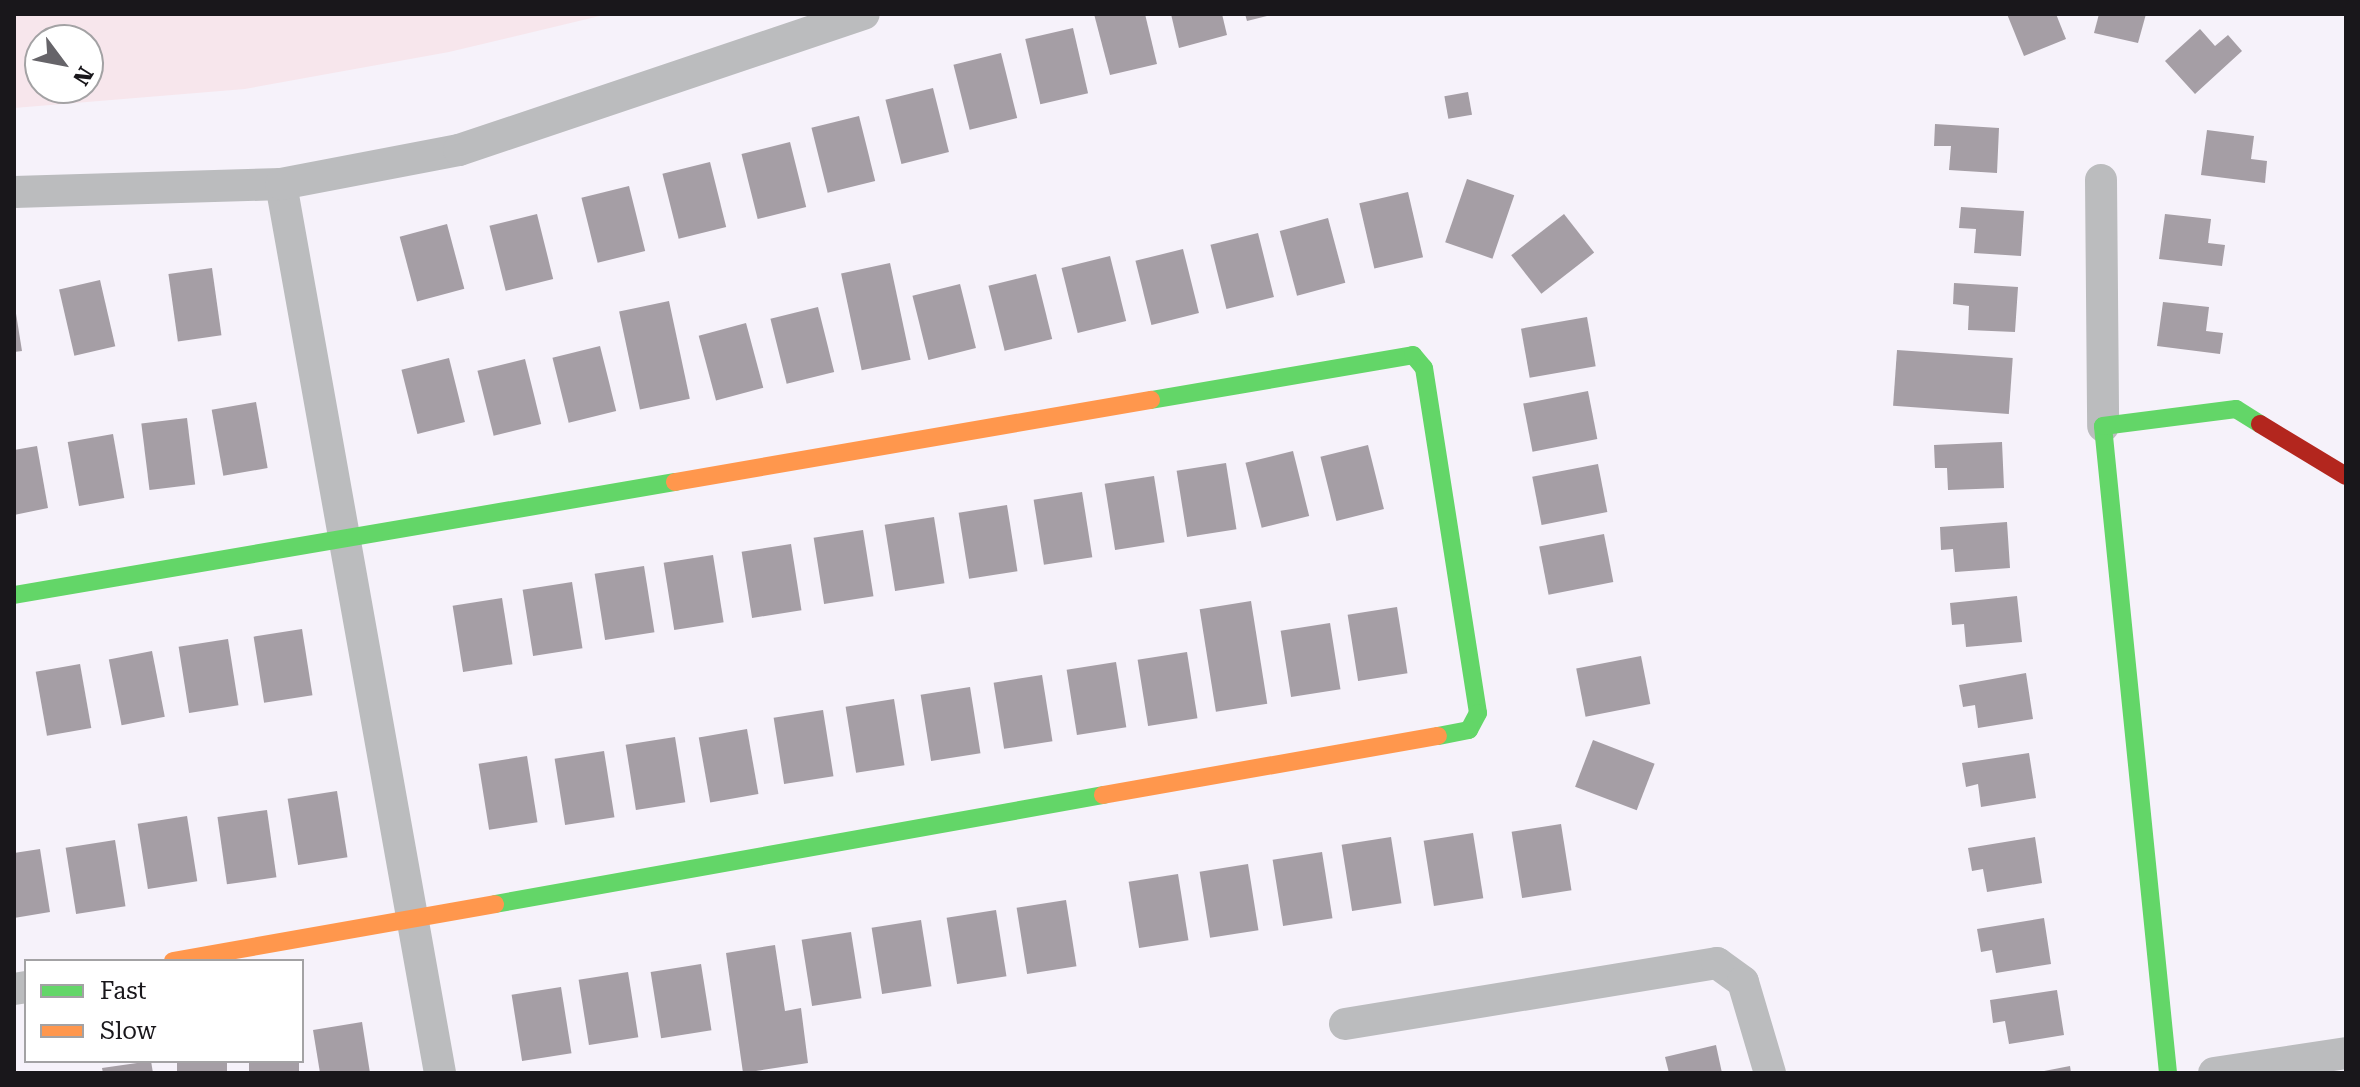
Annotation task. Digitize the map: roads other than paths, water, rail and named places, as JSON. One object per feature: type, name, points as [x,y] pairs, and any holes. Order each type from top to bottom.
[{"type":"street","points":[[14,192],[281,184],[459,150],[864,14]]},
{"type":"street","points":[[2101,180],[2103,426],[2168,1073]]},
{"type":"street","points":[[281,184],[440,1073]]},
{"type":"street","points":[[14,595],[1413,355],[1424,368],[1478,713],[1469,730],[184,959]]},
{"type":"street","points":[[2103,426],[2236,409],[2346,476]]},
{"type":"street","points":[[1345,1024],[1717,963],[1743,982],[1770,1073]]},
{"type":"street","points":[[2214,1073],[2346,1053]]}]
